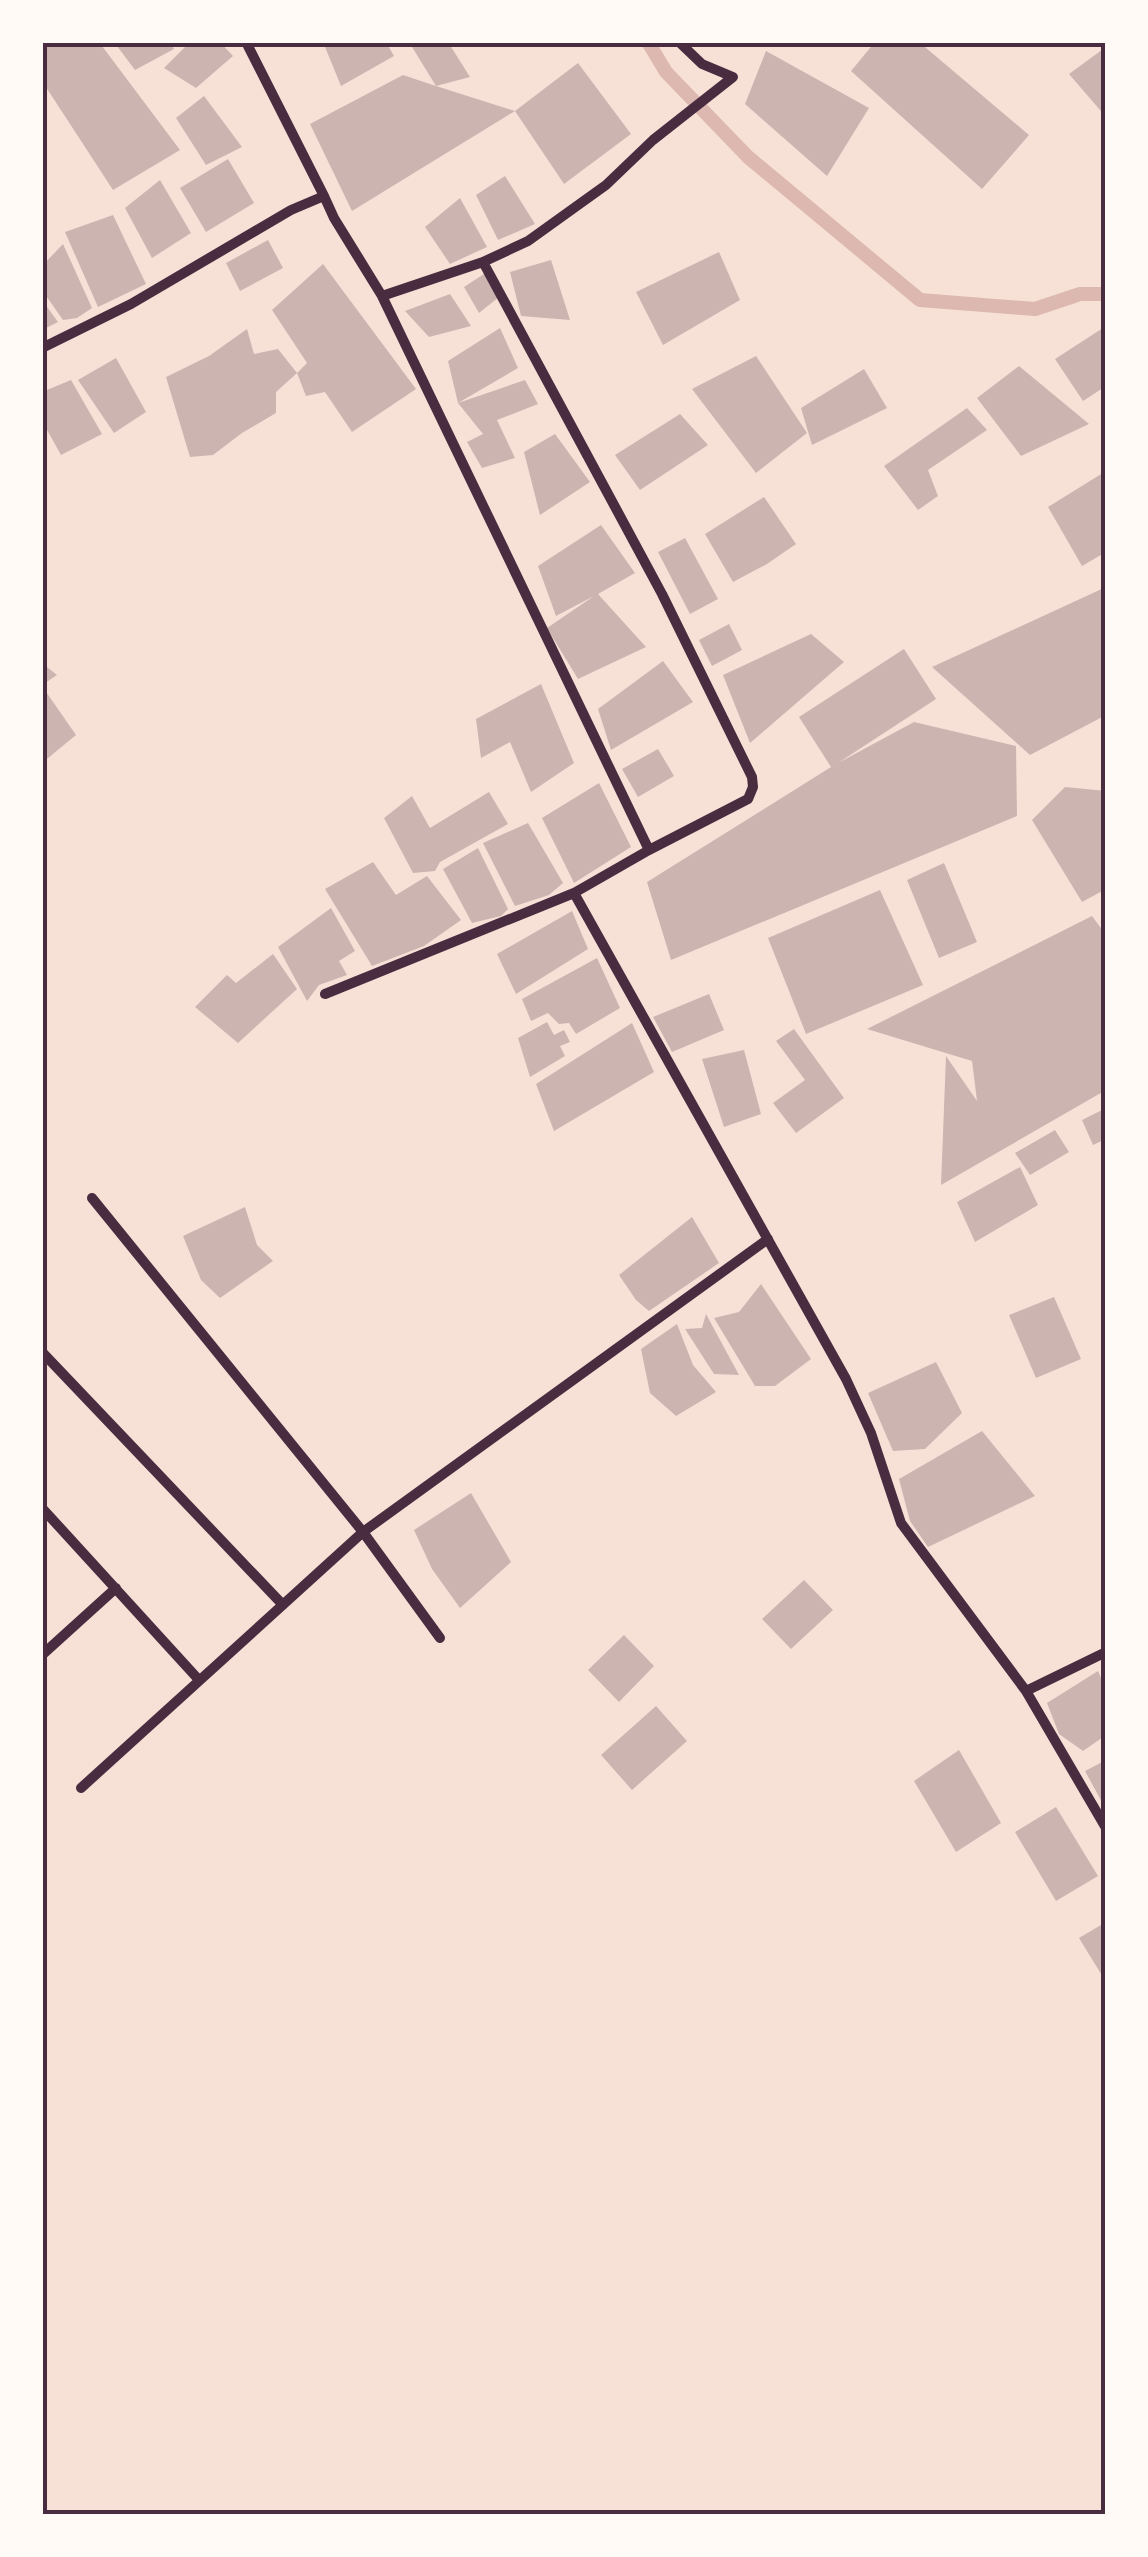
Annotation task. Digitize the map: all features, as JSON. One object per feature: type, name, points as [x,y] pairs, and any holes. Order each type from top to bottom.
[{"type":"street","points":[[246,42],[334,218],[382,296],[649,850]]},
{"type":"street","points":[[382,296],[483,262],[528,241],[606,185],[653,140],[732,77],[702,64],[679,42]]},
{"type":"street","points":[[42,348],[130,304],[291,210],[324,196]]},
{"type":"street","points":[[325,994],[574,893],[748,799],[753,787],[752,777],[662,594],[483,262]]},
{"type":"street","points":[[574,893],[846,1378],[870,1433],[901,1524],[1026,1692],[1106,1828]]},
{"type":"street","points":[[92,1198],[362,1532],[440,1638]]},
{"type":"street","points":[[81,1788],[362,1532],[768,1239]]},
{"type":"street","points":[[42,1352],[283,1605]]},
{"type":"street","points":[[42,1508],[199,1680]]},
{"type":"street","points":[[42,1655],[116,1588]]},
{"type":"street","points":[[1026,1692],[1106,1652]]},
{"type":"building","points":[[42,42],[99,42],[180,150],[113,190],[42,81]]},
{"type":"building","points":[[114,42],[170,42],[174,49],[135,70]]},
{"type":"building","points":[[190,42],[220,42],[233,56],[196,88],[164,68]]},
{"type":"building","points":[[323,42],[386,42],[394,56],[341,86]]},
{"type":"building","points":[[409,42],[448,42],[470,77],[436,86]]},
{"type":"building","points":[[875,42],[919,42],[1029,135],[982,189],[851,71]]},
{"type":"building","points":[[1106,47],[1106,117],[1069,74]]},
{"type":"building","points":[[766,51],[869,108],[827,176],[745,104]]},
{"type":"building","points":[[578,63],[631,134],[564,184],[515,111]]},
{"type":"building","points":[[403,75],[515,111],[352,211],[310,124]]},
{"type":"building","points":[[204,96],[242,147],[206,165],[176,118]]},
{"type":"building","points":[[228,159],[254,203],[206,232],[180,188]]},
{"type":"building","points":[[505,176],[535,224],[498,240],[476,195]]},
{"type":"building","points":[[160,180],[191,233],[152,258],[125,208]]},
{"type":"building","points":[[460,198],[487,247],[450,264],[425,227]]},
{"type":"building","points":[[113,215],[146,284],[98,307],[65,232]]},
{"type":"building","points":[[268,240],[283,268],[240,291],[226,263]]},
{"type":"building","points":[[63,244],[92,308],[77,318],[63,320],[42,290],[42,266]]},
{"type":"building","points":[[719,252],[740,300],[663,345],[636,292]]},
{"type":"building","points":[[551,260],[570,320],[521,316],[510,272]]},
{"type":"building","points":[[323,264],[416,389],[352,432],[325,392],[306,396],[297,373],[307,363],[272,310]]},
{"type":"building","points":[[487,272],[499,297],[479,313],[464,287]]},
{"type":"building","points":[[450,294],[471,326],[429,337],[405,311]]},
{"type":"building","points":[[42,300],[58,322],[42,330]]},
{"type":"building","points":[[500,328],[518,368],[458,403],[448,361]]},
{"type":"building","points":[[1103,328],[1106,386],[1083,401],[1055,359]]},
{"type":"building","points":[[247,329],[254,354],[278,349],[297,373],[276,392],[276,413],[213,455],[190,457],[166,377],[209,356]]},
{"type":"building","points":[[756,356],[807,433],[756,473],[692,389]]},
{"type":"building","points":[[116,358],[146,412],[114,433],[78,380]]},
{"type":"building","points":[[1019,366],[1089,424],[1021,456],[977,398]]},
{"type":"building","points":[[864,369],[887,408],[812,445],[801,408]]},
{"type":"building","points":[[71,380],[102,434],[61,455],[42,421],[42,392]]},
{"type":"building","points":[[525,380],[538,404],[497,420],[515,458],[482,468],[467,442],[483,434],[458,403]]},
{"type":"building","points":[[967,408],[987,430],[928,470],[938,496],[918,510],[884,466]]},
{"type":"building","points":[[680,414],[708,445],[640,490],[615,455]]},
{"type":"building","points":[[555,434],[590,482],[540,515],[524,452]]},
{"type":"building","points":[[1106,471],[1106,552],[1082,566],[1048,507]]},
{"type":"building","points":[[764,497],[796,544],[733,582],[705,534]]},
{"type":"building","points":[[601,525],[635,573],[598,594],[646,647],[578,679],[547,628],[594,596],[556,616],[538,566]]},
{"type":"building","points":[[685,538],[718,599],[690,614],[658,552]]},
{"type":"building","points":[[1106,587],[1106,715],[1030,755],[932,667]]},
{"type":"building","points":[[729,624],[742,650],[712,666],[699,640]]},
{"type":"building","points":[[811,634],[844,662],[750,743],[723,675]]},
{"type":"building","points":[[904,649],[936,699],[838,763],[914,722],[1016,746],[1017,816],[671,960],[647,882],[831,767],[799,717]]},
{"type":"building","points":[[663,661],[693,702],[611,750],[598,709]]},
{"type":"building","points":[[42,663],[57,675],[42,685]]},
{"type":"building","points":[[541,684],[574,763],[531,792],[510,742],[481,758],[476,719]]},
{"type":"building","points":[[42,686],[76,735],[42,763]]},
{"type":"building","points":[[658,749],[674,776],[638,797],[622,769]]},
{"type":"building","points":[[599,783],[631,847],[574,883],[542,818]]},
{"type":"building","points":[[1065,787],[1106,791],[1106,889],[1082,902],[1032,820]]},
{"type":"building","points":[[489,792],[508,824],[440,862],[435,871],[413,873],[384,818],[412,796],[430,828]]},
{"type":"building","points":[[528,823],[563,883],[549,895],[515,906],[483,843]]},
{"type":"building","points":[[478,848],[508,909],[501,916],[472,923],[443,869]]},
{"type":"building","points":[[373,862],[396,895],[427,876],[461,920],[424,946],[372,966],[325,889]]},
{"type":"building","points":[[944,863],[977,942],[939,958],[907,880]]},
{"type":"building","points":[[880,890],[923,985],[806,1034],[768,938]]},
{"type":"building","points":[[331,908],[355,951],[339,961],[347,975],[319,985],[307,1001],[278,947]]},
{"type":"building","points":[[572,911],[588,949],[516,994],[497,954]]},
{"type":"building","points":[[1092,916],[1106,935],[1106,1090],[941,1185],[946,1056],[977,1101],[972,1061],[867,1029]]},
{"type":"building","points":[[273,954],[297,989],[238,1043],[195,1007],[227,975],[236,983]]},
{"type":"building","points":[[597,958],[620,1008],[576,1034],[569,1023],[559,1024],[548,1013],[531,1021],[522,999]]},
{"type":"building","points":[[709,994],[724,1030],[672,1052],[653,1017]]},
{"type":"building","points":[[547,1022],[554,1035],[564,1030],[570,1042],[560,1046],[565,1056],[530,1077],[518,1038]]},
{"type":"building","points":[[632,1023],[654,1072],[554,1131],[536,1084]]},
{"type":"building","points":[[794,1029],[844,1098],[796,1133],[773,1103],[805,1080],[776,1041]]},
{"type":"building","points":[[744,1050],[761,1114],[724,1127],[702,1059]]},
{"type":"building","points":[[1106,1108],[1106,1139],[1093,1145],[1082,1120]]},
{"type":"building","points":[[1055,1130],[1069,1152],[1030,1175],[1015,1153]]},
{"type":"building","points":[[1020,1167],[1038,1205],[975,1242],[957,1202]]},
{"type":"building","points":[[245,1207],[257,1245],[273,1261],[220,1298],[201,1280],[183,1236]]},
{"type":"building","points":[[692,1217],[719,1263],[649,1311],[619,1275]]},
{"type":"building","points":[[761,1284],[811,1359],[775,1386],[755,1386],[714,1318],[739,1312]]},
{"type":"building","points":[[1054,1297],[1081,1359],[1036,1378],[1009,1315]]},
{"type":"building","points":[[706,1314],[739,1375],[714,1374],[685,1329],[702,1328]]},
{"type":"building","points":[[677,1324],[693,1365],[716,1392],[676,1416],[650,1393],[641,1349]]},
{"type":"building","points":[[936,1362],[962,1413],[925,1449],[893,1451],[868,1393]]},
{"type":"building","points":[[982,1431],[1035,1496],[928,1547],[910,1521],[899,1479]]},
{"type":"building","points":[[471,1493],[511,1562],[460,1608],[432,1569],[414,1530]]},
{"type":"building","points":[[804,1580],[833,1610],[791,1649],[762,1619]]},
{"type":"building","points":[[624,1635],[654,1666],[619,1702],[588,1670]]},
{"type":"building","points":[[1098,1671],[1106,1689],[1106,1735],[1083,1751],[1059,1734],[1047,1703]]},
{"type":"building","points":[[656,1706],[687,1741],[632,1790],[601,1755]]},
{"type":"building","points":[[959,1750],[1001,1823],[956,1852],[914,1781]]},
{"type":"building","points":[[1106,1760],[1106,1802],[1103,1804],[1085,1771]]},
{"type":"building","points":[[1056,1807],[1098,1876],[1056,1901],[1015,1832]]},
{"type":"building","points":[[1106,1922],[1106,1982],[1079,1938]]},
{"type":"waterway","points":[[648,42],[666,72],[748,157],[920,300],[1035,309],[1080,294],[1106,294]]}]
